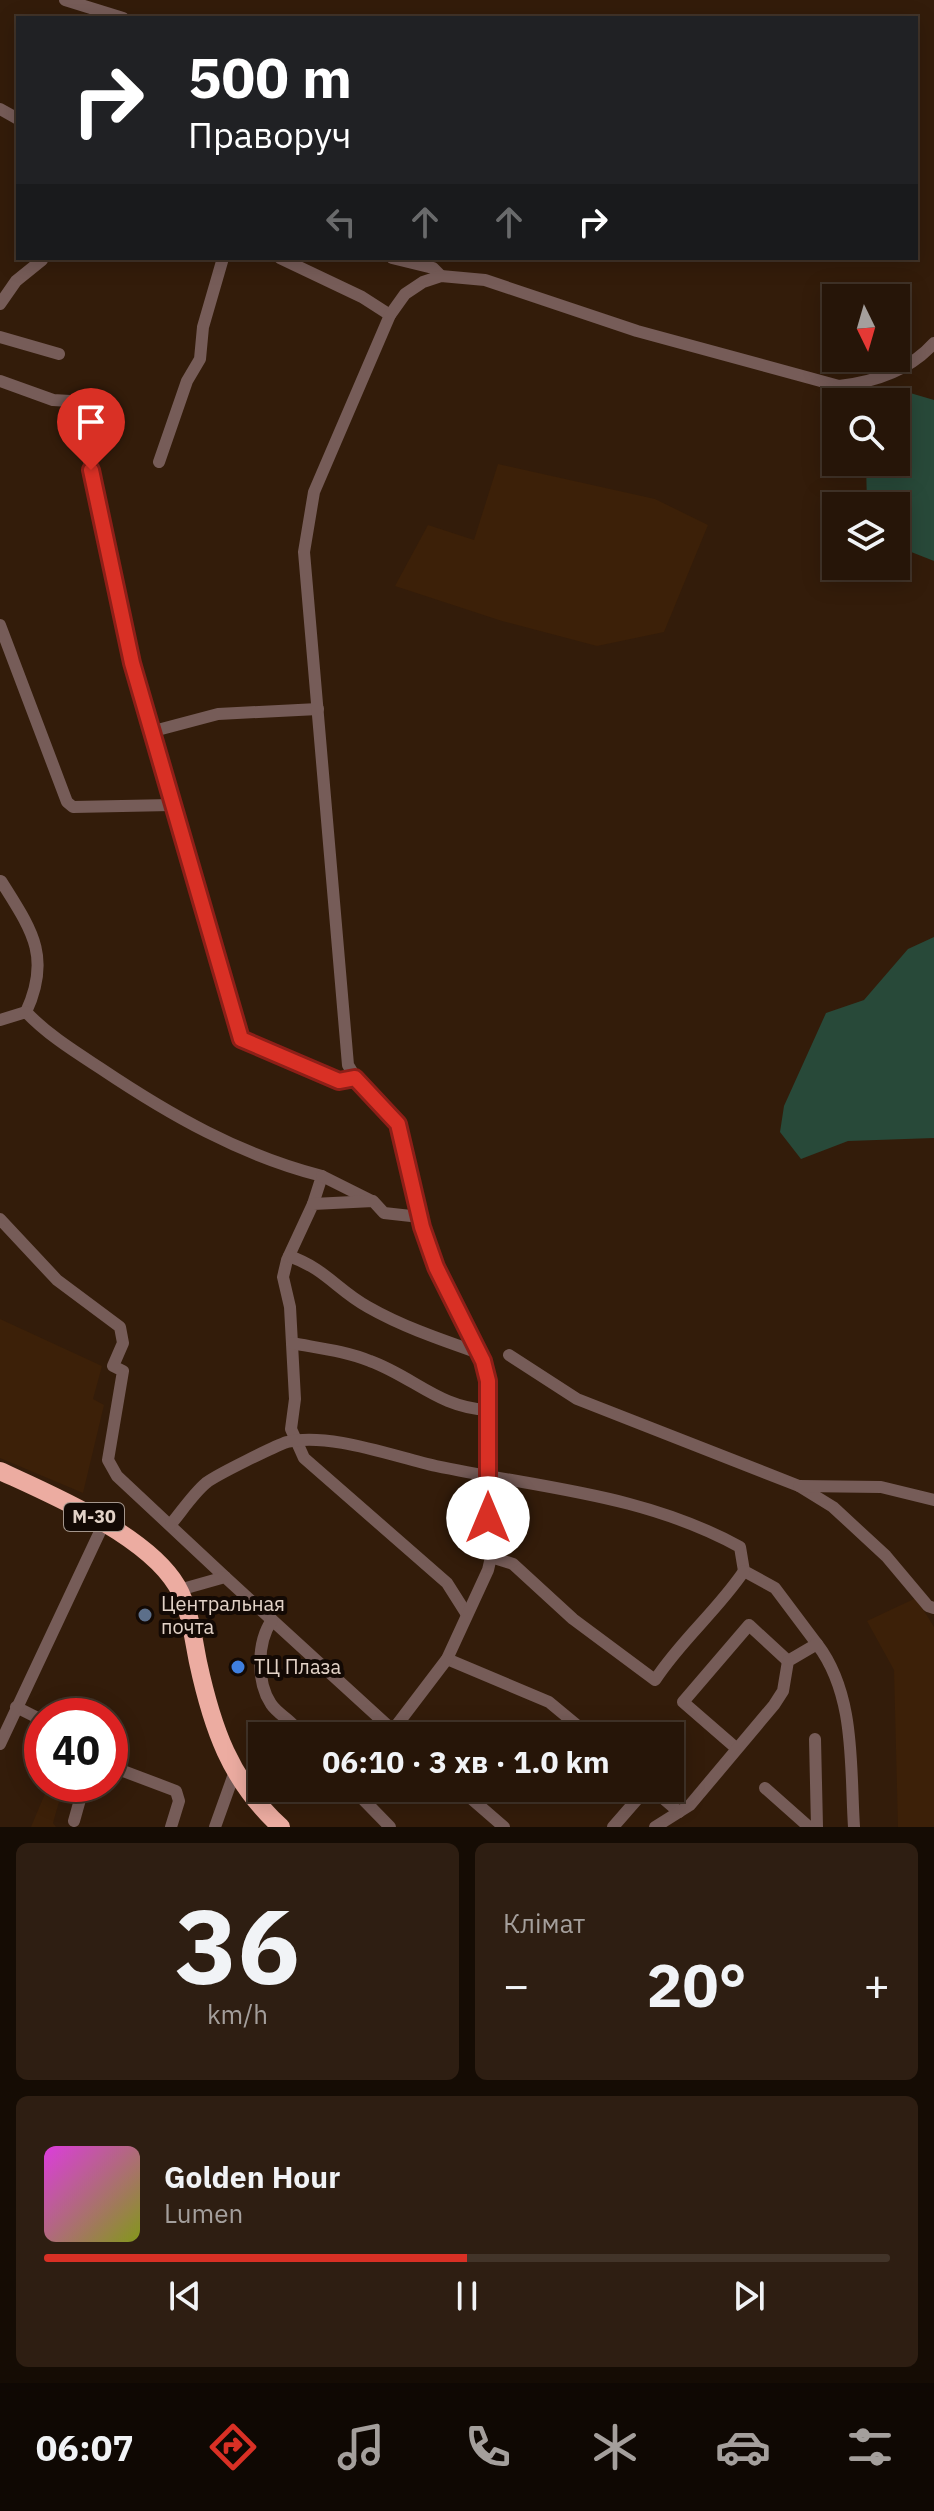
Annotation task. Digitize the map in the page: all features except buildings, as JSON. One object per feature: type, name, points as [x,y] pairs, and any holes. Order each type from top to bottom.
[{"type":"highway","name":"М-30","points":[[0,1471],[75,1505],[104,1523],[177,1587]]},
{"type":"highway","points":[[177,1587],[190,1619],[211,1716],[234,1774],[281,1827]]},
{"type":"street","points":[[65,0],[117,16]]},
{"type":"street","points":[[0,304],[16,281],[42,260]]},
{"type":"street","points":[[159,462],[187,381],[200,359],[203,327],[222,260]]},
{"type":"street","points":[[284,260],[362,297],[390,315]]},
{"type":"street","points":[[400,260],[433,268],[441,276]]},
{"type":"street","points":[[404,1722],[447,1659],[491,1557],[488,1381],[479,1353],[436,1267],[420,1217],[398,1124],[355,1078],[348,1065],[343,1037],[304,552],[306,523],[314,492],[341,422],[390,315],[405,294],[441,276],[485,280],[637,331],[839,386],[862,384],[896,371],[923,355],[934,343]]},
{"type":"street","points":[[0,337],[59,354]]},
{"type":"street","points":[[0,381],[53,400],[70,401]]},
{"type":"street","points":[[82,418],[104,547],[150,732],[241,1039],[339,1081],[355,1078]]},
{"type":"street","points":[[0,625],[67,802],[73,807],[171,805]]},
{"type":"street","points":[[150,732],[218,714],[318,709]]},
{"type":"street","points":[[0,1020],[26,1012],[40,979],[31,929],[1,881]]},
{"type":"street","points":[[26,1012],[42,1029],[148,1101],[229,1146],[322,1176],[373,1201],[384,1213],[420,1217]]},
{"type":"street","points":[[322,1176],[283,1277],[292,1343],[295,1399],[291,1429],[304,1458],[447,1583],[466,1613]]},
{"type":"street","points":[[313,1204],[373,1201]]},
{"type":"street","points":[[0,1219],[57,1280],[120,1327],[123,1343],[113,1366],[123,1371],[108,1460],[117,1476],[384,1722]]},
{"type":"street","points":[[289,1256],[313,1264],[365,1306],[427,1335],[479,1353]]},
{"type":"street","points":[[292,1343],[371,1361],[412,1380],[447,1404],[488,1410]]},
{"type":"street","points":[[509,1355],[577,1399],[799,1486],[854,1527],[886,1556],[928,1606],[934,1608]]},
{"type":"street","points":[[171,1524],[204,1485],[218,1475],[296,1441],[314,1440],[488,1476],[586,1492],[647,1507],[704,1527],[740,1547],[744,1571],[705,1623],[677,1646],[655,1680],[573,1619],[513,1564],[491,1557]]},
{"type":"street","points":[[799,1486],[881,1487],[934,1500]]},
{"type":"street","points":[[0,1744],[104,1523]]},
{"type":"street","points":[[744,1571],[775,1588],[817,1644],[837,1681],[846,1713],[854,1827]]},
{"type":"street","points":[[177,1587],[225,1577]]},
{"type":"street","points":[[272,1620],[260,1651],[269,1702],[293,1722]]},
{"type":"street","points":[[736,1748],[683,1702],[749,1625],[788,1661]]},
{"type":"street","points":[[788,1661],[817,1644]]},
{"type":"street","points":[[447,1659],[480,1676],[549,1702],[573,1722]]},
{"type":"street","points":[[655,1827],[690,1805],[783,1691],[788,1661]]},
{"type":"street","points":[[16,1707],[24,1711]]},
{"type":"street","points":[[815,1739],[817,1827]]},
{"type":"street","points":[[128,1773],[176,1791],[179,1801],[171,1827]]},
{"type":"street","points":[[215,1827],[234,1774]]},
{"type":"street","points":[[765,1788],[809,1827]]},
{"type":"street","points":[[74,1821],[79,1802]]},
{"type":"street","points":[[366,1802],[390,1827]]},
{"type":"street","points":[[475,1802],[504,1827]]},
{"type":"street","points":[[613,1827],[636,1802]]},
{"type":"street","points":[[666,1802],[679,1812]]},
{"type":"shaded area","points":[[498,464],[655,499],[708,525],[664,632],[597,646],[502,621],[395,586],[428,525],[474,540]]},
{"type":"shaded area","points":[[0,1319],[102,1366],[93,1399],[104,1405],[83,1493],[0,1458]]},
{"type":"shaded area","points":[[916,1598],[934,1627],[934,1827],[898,1827],[894,1670],[867,1621]]},
{"type":"shaded area","points":[[41,1802],[59,1802],[53,1823],[56,1827],[31,1827]]},
{"type":"green space","points":[[910,393],[934,400],[934,561],[910,552],[910,492],[867,492],[866,476],[910,476]]},
{"type":"green space","points":[[934,937],[934,1138],[848,1141],[801,1159],[780,1132],[784,1106],[826,1013],[864,1000],[908,949]]},
{"type":"place","name":"Центральная почта","points":[[145,1615]]},
{"type":"place","name":"ТЦ Плаза","points":[[238,1667]]},
{"type":"route","points":[[91,470],[104,547],[132,663],[241,1039],[339,1081],[355,1078],[398,1124],[410,1164],[422,1227],[436,1267],[483,1361],[488,1381],[488,1518]]}]
